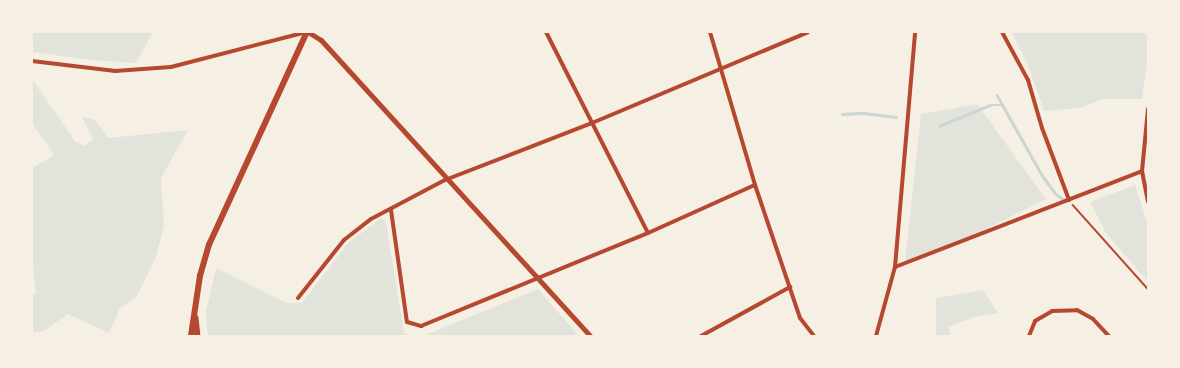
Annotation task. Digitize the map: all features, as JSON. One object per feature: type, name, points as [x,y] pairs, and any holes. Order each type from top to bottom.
[{"type":"main road","points":[[191,336],[200,276],[209,245],[307,32]]},
{"type":"main road","points":[[195,311],[198,336]]},
{"type":"street","points":[[32,61],[115,71],[171,67],[216,58],[277,38],[307,32],[321,40],[445,180],[538,276],[590,336]]},
{"type":"street","points":[[546,32],[648,232]]},
{"type":"street","points":[[710,32],[755,184],[800,318],[814,336]]},
{"type":"street","points":[[298,298],[344,240],[371,219],[391,210],[445,180],[592,123],[720,67],[808,32]]},
{"type":"street","points":[[876,336],[896,267],[915,32]]},
{"type":"street","points":[[1002,32],[1028,80],[1042,128],[1069,200]]},
{"type":"street","points":[[1148,109],[1142,171],[1148,200]]},
{"type":"street","points":[[896,267],[1142,171]]},
{"type":"street","points":[[391,210],[408,322],[421,326],[538,276],[648,232],[755,184]]},
{"type":"street","points":[[701,336],[790,287]]},
{"type":"street","points":[[1029,336],[1035,321],[1052,311],[1077,310],[1093,319],[1109,336]]},
{"type":"path","points":[[1069,200],[1091,228],[1148,289]]},
{"type":"shaded area","points":[[32,32],[153,32],[136,63],[91,60],[32,52]]},
{"type":"shaded area","points":[[1012,32],[1148,32],[1148,58],[1142,99],[1103,99],[1080,108],[1044,111],[1028,65]]},
{"type":"shaded area","points":[[32,79],[75,141],[85,146],[93,139],[82,117],[95,120],[108,138],[188,130],[161,178],[164,225],[156,257],[137,296],[120,308],[109,333],[68,314],[44,331],[32,333],[32,295],[36,293],[32,260],[32,168],[54,155],[32,123]]},
{"type":"shaded area","points":[[977,104],[1046,199],[978,233],[905,262],[921,114]]},
{"type":"shaded area","points":[[1135,185],[1148,225],[1148,282],[1106,233],[1090,202]]},
{"type":"shaded area","points":[[381,218],[386,222],[404,333],[418,336],[208,336],[206,312],[216,268],[286,303],[302,303],[348,243]]},
{"type":"shaded area","points":[[538,289],[579,336],[423,336]]},
{"type":"shaded area","points":[[983,290],[998,313],[971,318],[949,327],[951,336],[936,336],[936,298]]},
{"type":"waterway","points":[[997,95],[1042,175],[1056,194],[1066,201]]},
{"type":"waterway","points":[[939,126],[990,105],[1001,105]]},
{"type":"waterway","points":[[842,114],[864,113],[896,117]]}]
